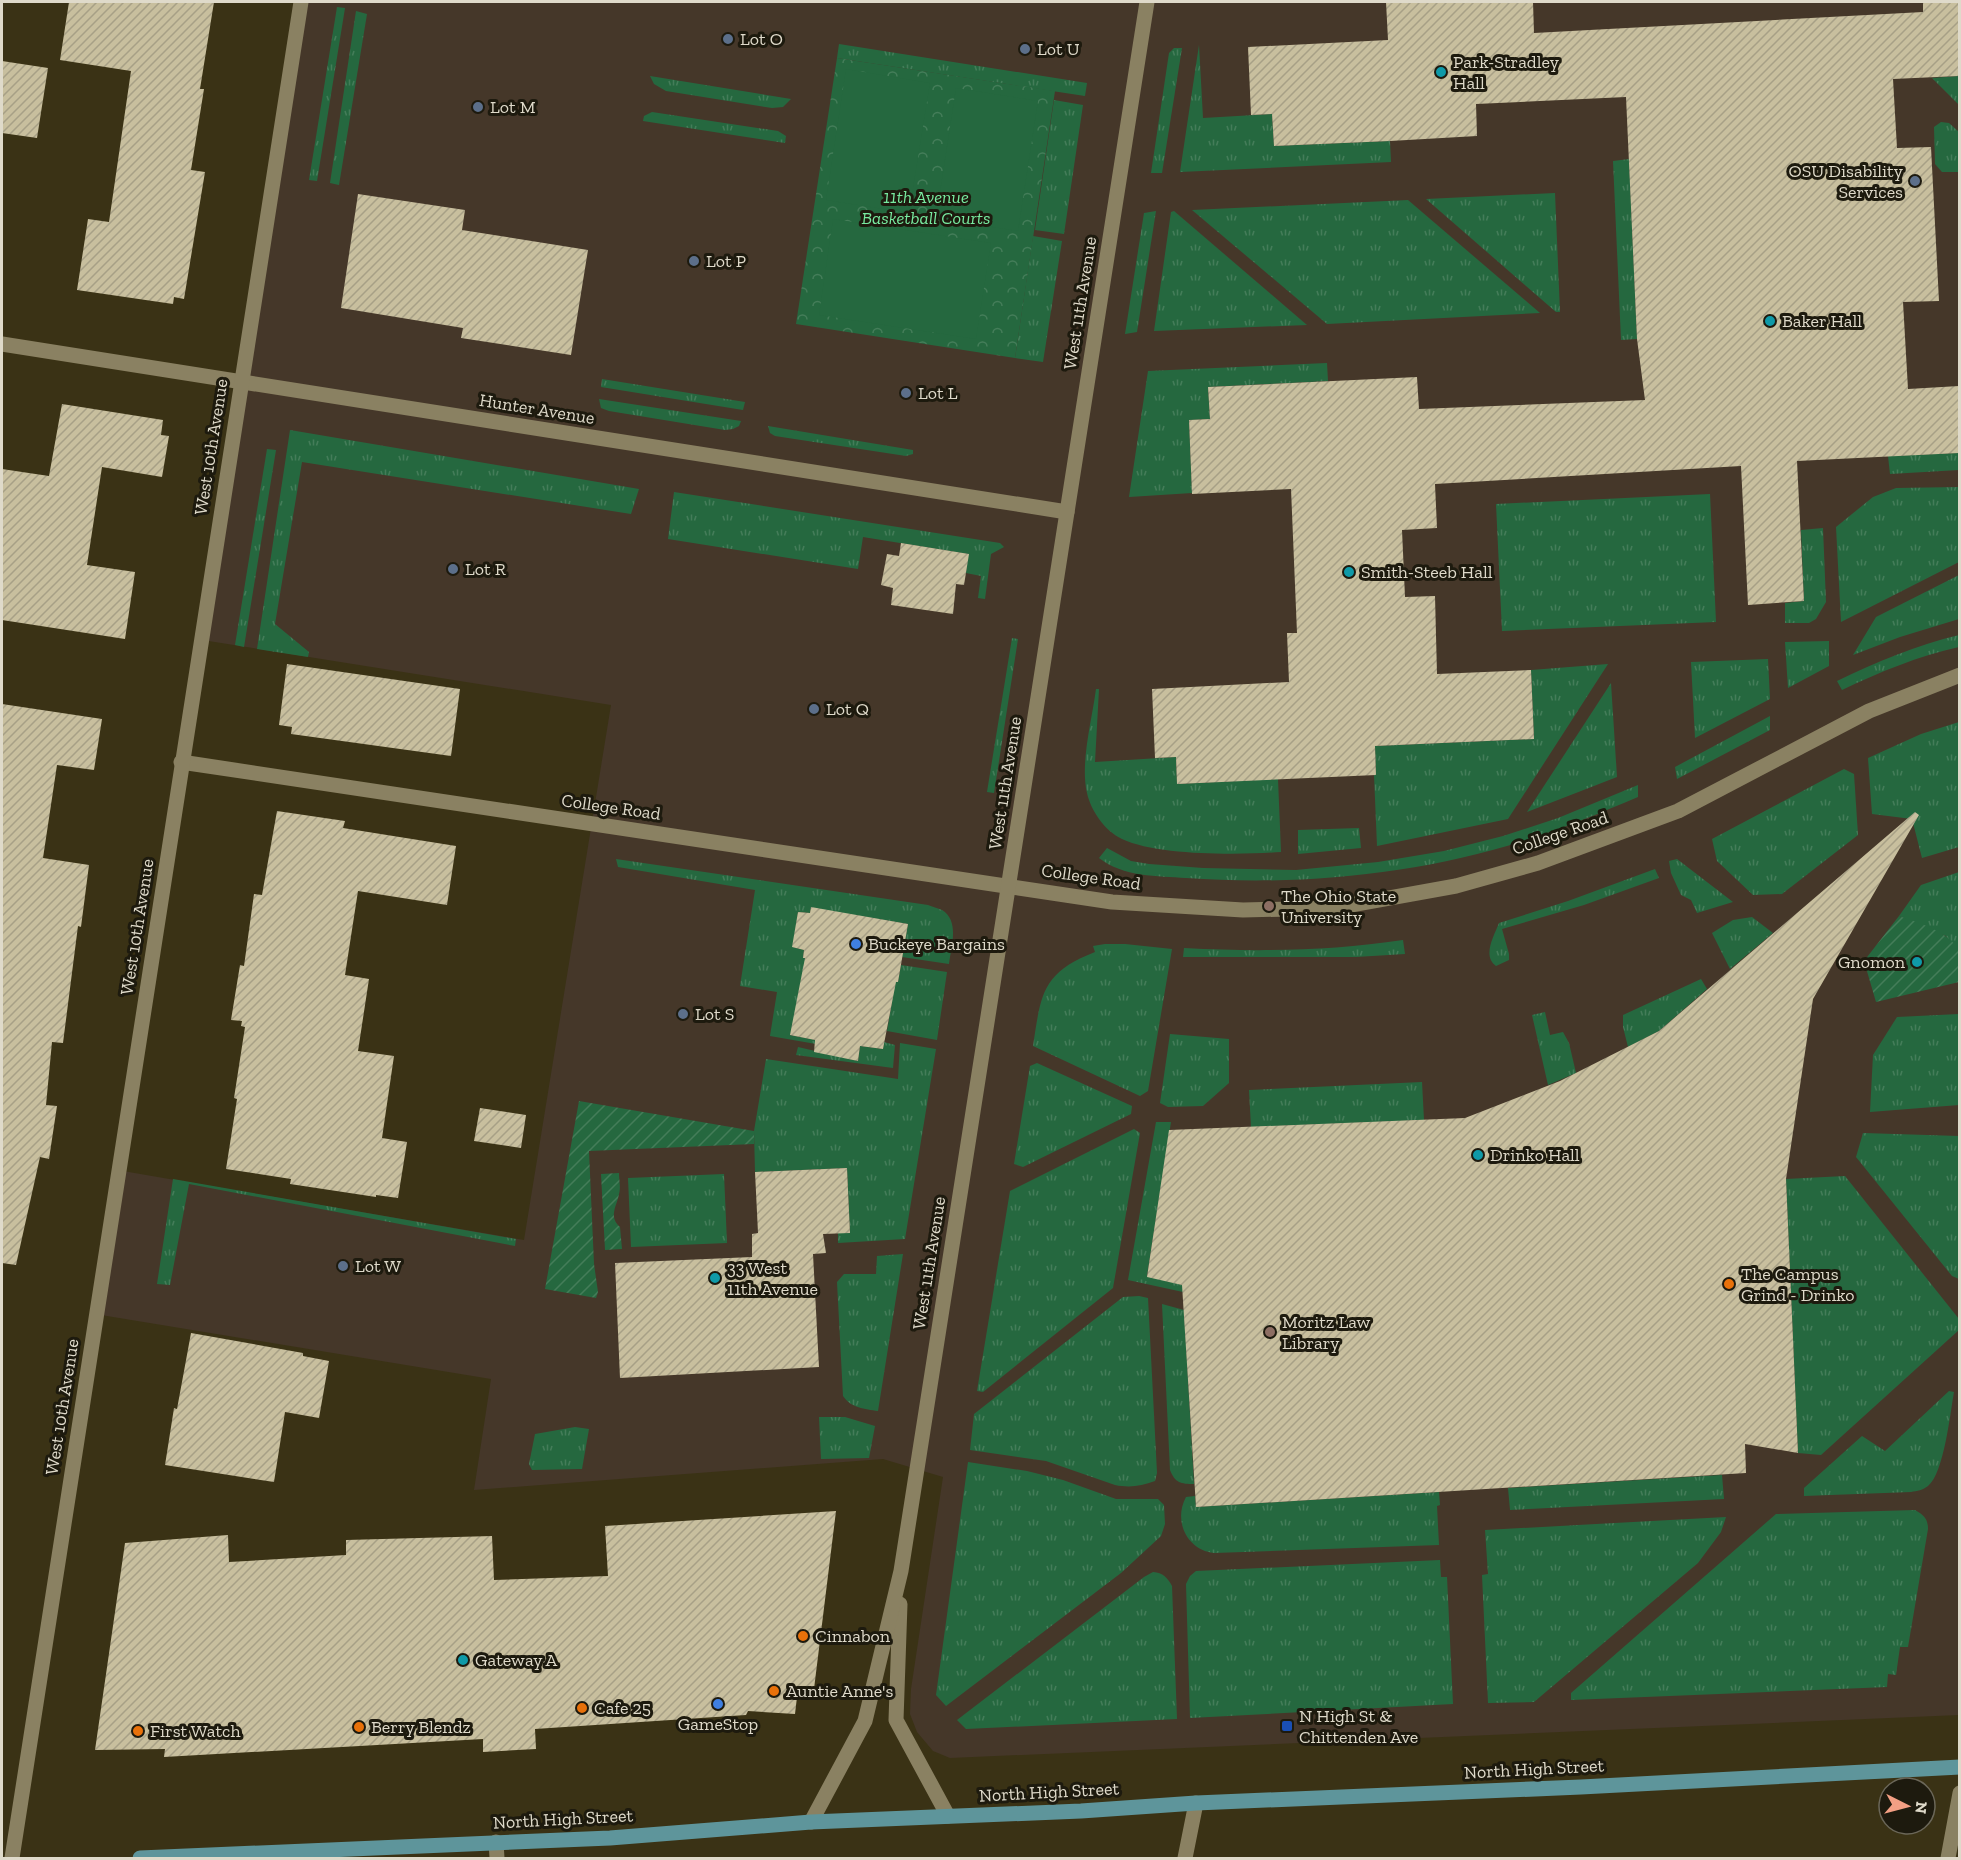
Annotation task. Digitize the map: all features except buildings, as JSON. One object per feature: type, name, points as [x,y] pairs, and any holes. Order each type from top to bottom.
[{"type":"main road","name":"North High Street","points":[[140,1858],[610,1838],[812,1822],[1081,1811],[1196,1803],[1959,1767]]},
{"type":"street","name":"West 10th Avenue","points":[[12,1858],[301,2]]},
{"type":"street","name":"West 11th Avenue","points":[[812,1822],[865,1721],[901,1571],[1147,2]]},
{"type":"street","name":"Hunter Avenue","points":[[2,344],[1067,512]]},
{"type":"street","name":"College Road","points":[[182,762],[1112,902],[1243,910],[1334,908],[1456,886],[1538,863],[1678,811],[1869,711],[1959,675]]},
{"type":"street","name":"West 11th Avenue","points":[[901,1571],[896,1720],[948,1816]]},
{"type":"street","points":[[1948,1858],[1959,1793]]},
{"type":"street","points":[[1185,1858],[1196,1803]]},
{"type":"street","points":[[496,1842],[497,1858]]},
{"type":"shaded area","name":"The Ohio State University","points":[[301,2],[1959,2],[1959,1715],[950,1758],[933,1751],[917,1732],[910,1714],[911,1689],[943,1477],[883,1459],[474,1490],[491,1379],[101,1315],[123,1171],[524,1240],[611,705],[196,639]]},
{"type":"green space","points":[[337,7],[345,8],[317,181],[309,180]]},
{"type":"green space","points":[[356,11],[367,14],[339,185],[330,183]]},
{"type":"green space","points":[[839,44],[1087,83],[1085,96],[837,58]]},
{"type":"green space","points":[[1199,45],[1203,118],[1272,114],[1274,146],[1390,141],[1391,162],[1180,172]]},
{"type":"green space","points":[[1174,48],[1182,48],[1162,173],[1151,173],[1169,53]]},
{"type":"green space","name":"11th Avenue Basketball Courts","points":[[837,58],[1055,91],[1015,358],[796,324]]},
{"type":"green space","points":[[846,69],[930,83],[909,213],[826,200]]},
{"type":"green space","points":[[650,76],[791,99],[783,107],[772,108],[666,91],[654,84]]},
{"type":"green space","points":[[1960,76],[1959,105],[1932,78]]},
{"type":"green space","points":[[956,88],[1038,101],[1018,231],[936,218]]},
{"type":"green space","points":[[1054,100],[1083,105],[1064,234],[1035,230]]},
{"type":"green space","points":[[652,112],[778,131],[786,136],[785,143],[643,121],[644,116]]},
{"type":"green space","points":[[1941,122],[1949,123],[1959,132],[1959,172],[1942,172],[1935,164],[1934,127]]},
{"type":"green space","points":[[1629,159],[1637,339],[1621,340],[1613,161]]},
{"type":"green space","points":[[1555,193],[1560,312],[1556,312],[1426,199]]},
{"type":"green space","points":[[1408,200],[1540,313],[1327,324],[1192,210]]},
{"type":"green space","points":[[1156,211],[1137,332],[1125,334],[1144,213]]},
{"type":"green space","points":[[1174,211],[1307,325],[1154,331],[1171,212]]},
{"type":"green space","points":[[833,219],[991,243],[976,339],[819,315]]},
{"type":"green space","points":[[1033,236],[1062,241],[1043,362],[1015,358]]},
{"type":"green space","points":[[1327,363],[1328,381],[1208,387],[1210,419],[1189,420],[1192,493],[1129,497],[1148,371]]},
{"type":"green space","points":[[602,379],[745,402],[743,410],[601,387]]},
{"type":"green space","points":[[599,399],[741,421],[739,426],[725,430],[609,411],[601,408]]},
{"type":"green space","points":[[768,426],[913,450],[913,454],[906,456],[775,436],[770,433]]},
{"type":"green space","points":[[290,430],[639,489],[631,514],[302,462],[275,624],[309,652],[308,657],[257,649]]},
{"type":"green space","points":[[267,449],[276,450],[244,647],[235,645]]},
{"type":"green space","points":[[1959,453],[1959,470],[1890,474],[1888,456]]},
{"type":"green space","points":[[1959,487],[1959,562],[1841,622],[1836,527],[1873,497],[1896,488]]},
{"type":"green space","points":[[674,492],[1000,543],[1004,547],[991,554],[985,599],[978,598],[981,576],[966,573],[968,554],[863,537],[858,569],[668,539]]},
{"type":"green space","points":[[1710,494],[1716,622],[1502,631],[1496,504]]},
{"type":"green space","points":[[1823,528],[1826,602],[1816,619],[1809,623],[1785,623],[1785,603],[1804,601],[1801,530]]},
{"type":"green space","points":[[1959,575],[1959,619],[1900,637],[1853,655],[1876,617]]},
{"type":"green space","points":[[1959,635],[1959,647],[1899,665],[1842,690],[1837,681],[1897,655]]},
{"type":"green space","points":[[1012,638],[1018,639],[994,793],[987,792]]},
{"type":"green space","points":[[1829,641],[1829,666],[1788,688],[1785,642]]},
{"type":"green space","points":[[1768,659],[1770,699],[1695,738],[1691,662]]},
{"type":"green space","points":[[1608,664],[1508,819],[1377,846],[1375,746],[1534,739],[1531,670]]},
{"type":"green space","points":[[1611,683],[1617,777],[1527,812]]},
{"type":"green space","points":[[1096,689],[1099,689],[1095,762],[1176,757],[1177,784],[1278,779],[1281,852],[1223,854],[1156,849],[1122,839],[1110,831],[1092,807],[1085,781],[1087,741]]},
{"type":"green space","points":[[1770,716],[1770,730],[1677,779],[1675,767]]},
{"type":"green space","points":[[1959,722],[1959,847],[1922,858],[1912,819],[1872,814],[1868,758],[1921,734]]},
{"type":"green space","points":[[1844,769],[1854,774],[1858,835],[1782,894],[1753,895],[1717,861],[1712,839]]},
{"type":"green space","points":[[1638,785],[1638,797],[1552,831],[1482,853],[1399,870],[1314,879],[1228,880],[1141,874],[1119,869],[1099,858],[1107,848],[1131,861],[1203,868],[1296,870],[1378,862],[1444,851],[1503,836],[1558,818]]},
{"type":"green space","points":[[1359,828],[1361,848],[1298,854],[1298,830]]},
{"type":"green space","points":[[616,859],[928,905],[942,910],[951,921],[953,935],[949,964],[902,957],[908,924],[811,908],[810,913],[798,912],[793,947],[804,950],[803,958],[827,961],[790,1035],[816,1040],[816,1044],[770,1036],[777,992],[740,986],[755,890],[618,867]]},
{"type":"green space","points":[[1677,859],[1733,902],[1697,913],[1691,900],[1681,895],[1671,873],[1669,861]]},
{"type":"green space","points":[[1655,869],[1659,878],[1584,905],[1502,929],[1509,960],[1496,966],[1492,962],[1489,951],[1499,923]]},
{"type":"green space","points":[[1959,872],[1959,953],[1946,936],[1899,916],[1921,885]]},
{"type":"green space","points":[[1899,916],[1934,929],[1956,946],[1960,953],[1959,982],[1876,1002],[1864,961]]},
{"type":"green space","points":[[1752,917],[1773,933],[1730,969],[1712,933],[1733,920]]},
{"type":"green space","points":[[1403,940],[1405,954],[1356,957],[1183,957],[1184,948],[1294,950]]},
{"type":"green space","points":[[1105,944],[1172,949],[1148,1091],[1140,1096],[1033,1046],[1042,999],[1054,978],[1064,968],[1095,952],[1093,946]]},
{"type":"green space","points":[[901,965],[947,972],[937,1040],[887,1031],[892,1002],[861,976],[898,982]]},
{"type":"green space","points":[[1701,979],[1707,989],[1659,1031],[1628,1047],[1623,1027],[1623,1015]]},
{"type":"green space","points":[[1545,1012],[1550,1035],[1563,1032],[1569,1043],[1576,1073],[1548,1085],[1532,1015]]},
{"type":"green space","points":[[1959,1014],[1959,1105],[1870,1112],[1873,1055],[1897,1017]]},
{"type":"green space","points":[[1170,1034],[1229,1039],[1229,1083],[1203,1106],[1168,1107],[1160,1103]]},
{"type":"green space","points":[[884,1042],[895,1045],[893,1068],[796,1055],[798,1047],[858,1061],[860,1046],[883,1049]]},
{"type":"green space","points":[[900,1043],[936,1049],[905,1239],[838,1243],[838,1233],[850,1233],[847,1168],[755,1172],[754,1131],[766,1059],[898,1079]]},
{"type":"green space","points":[[1037,1063],[1132,1106],[1131,1114],[1023,1167],[1014,1164],[1030,1066]]},
{"type":"green space","points":[[1422,1082],[1424,1120],[1251,1127],[1249,1090]]},
{"type":"green space","points":[[579,1101],[754,1131],[754,1144],[589,1151],[594,1264],[598,1292],[596,1298],[545,1289]]},
{"type":"green space","points":[[1156,1122],[1171,1122],[1147,1276],[1183,1285],[1183,1292],[1128,1280]]},
{"type":"green space","points":[[1134,1129],[1140,1133],[1113,1288],[983,1392],[977,1391],[1010,1191]]},
{"type":"green space","points":[[1863,1133],[1959,1136],[1959,1279],[1952,1276],[1856,1157]]},
{"type":"green space","points":[[619,1173],[620,1192],[614,1219],[620,1227],[622,1249],[605,1250],[601,1174]]},
{"type":"green space","points":[[724,1174],[727,1243],[631,1247],[628,1178]]},
{"type":"green space","points":[[1845,1176],[1959,1319],[1959,1330],[1821,1455],[1798,1453],[1786,1179]]},
{"type":"green space","points":[[173,1179],[516,1239],[515,1246],[189,1184],[170,1285],[157,1284]]},
{"type":"green space","points":[[903,1254],[878,1411],[863,1409],[850,1403],[843,1396],[837,1282],[844,1274],[876,1274],[877,1256]]},
{"type":"green space","points":[[1123,1297],[1148,1298],[1157,1473],[1155,1481],[1135,1486],[1115,1485],[1046,1461],[970,1450],[974,1414]]},
{"type":"green space","points":[[1162,1304],[1184,1310],[1194,1484],[1179,1482],[1170,1470]]},
{"type":"green space","points":[[1949,1391],[1954,1392],[1946,1442],[1934,1479],[1928,1486],[1911,1492],[1804,1496],[1804,1488],[1862,1436],[1885,1451]]},
{"type":"green space","points":[[819,1417],[845,1417],[875,1426],[869,1458],[821,1459]]},
{"type":"green space","points":[[575,1427],[589,1429],[582,1469],[532,1470],[529,1464],[535,1434]]},
{"type":"green space","points":[[968,1462],[1027,1471],[1063,1480],[1116,1499],[1158,1499],[1164,1505],[1165,1524],[1161,1536],[1121,1573],[946,1706],[936,1695]]},
{"type":"green space","points":[[1722,1475],[1724,1499],[1510,1510],[1508,1488]]},
{"type":"green space","points":[[1439,1492],[1440,1505],[1437,1506],[1439,1545],[1214,1553],[1205,1551],[1190,1540],[1185,1533],[1181,1515],[1186,1497],[1195,1496],[1196,1507]]},
{"type":"green space","points":[[1915,1510],[1925,1518],[1928,1529],[1908,1647],[1900,1647],[1896,1675],[1888,1674],[1887,1687],[1571,1700],[1571,1693],[1776,1514]]},
{"type":"green space","points":[[1726,1517],[1721,1532],[1698,1563],[1534,1702],[1488,1703],[1482,1575],[1488,1574],[1485,1530]]},
{"type":"green space","points":[[1440,1560],[1441,1577],[1447,1577],[1453,1704],[1190,1718],[1186,1584],[1196,1571]]},
{"type":"green space","points":[[1153,1572],[1164,1576],[1172,1586],[1177,1719],[966,1729],[957,1720],[1144,1577]]},
{"type":"place","name":"Lot O","points":[[728,39]]},
{"type":"place","name":"Lot U","points":[[1025,49]]},
{"type":"place","name":"Park-Stradley Hall","points":[[1441,72]]},
{"type":"place","name":"Lot M","points":[[478,107]]},
{"type":"place","name":"OSU Disability Services","points":[[1915,181]]},
{"type":"place","name":"Lot P","points":[[694,261]]},
{"type":"place","name":"Baker Hall","points":[[1770,321]]},
{"type":"place","name":"Lot L","points":[[906,393]]},
{"type":"place","name":"Lot R","points":[[453,569]]},
{"type":"place","name":"Smith-Steeb Hall","points":[[1349,572]]},
{"type":"place","name":"Lot Q","points":[[814,709]]},
{"type":"place","name":"The Ohio State University","points":[[1269,906]]},
{"type":"place","name":"Buckeye Bargains","points":[[856,944]]},
{"type":"place","name":"Gnomon","points":[[1917,962]]},
{"type":"place","name":"Lot S","points":[[683,1014]]},
{"type":"place","name":"Drinko Hall","points":[[1478,1155]]},
{"type":"place","name":"Lot W","points":[[343,1266]]},
{"type":"place","name":"33 West 11th Avenue","points":[[715,1278]]},
{"type":"place","name":"The Campus Grind - Drinko","points":[[1729,1284]]},
{"type":"place","name":"Moritz Law Library","points":[[1270,1332]]},
{"type":"place","name":"Cinnabon","points":[[803,1636]]},
{"type":"place","name":"Gateway A","points":[[463,1660]]},
{"type":"place","name":"Auntie Anne's","points":[[774,1691]]},
{"type":"place","name":"GameStop","points":[[718,1704]]},
{"type":"place","name":"Cafe 25","points":[[582,1708]]},
{"type":"place","name":"N High St & Chittenden Ave","points":[[1287,1726]]},
{"type":"place","name":"Berry Blendz","points":[[359,1727]]},
{"type":"place","name":"First Watch","points":[[138,1731]]}]
